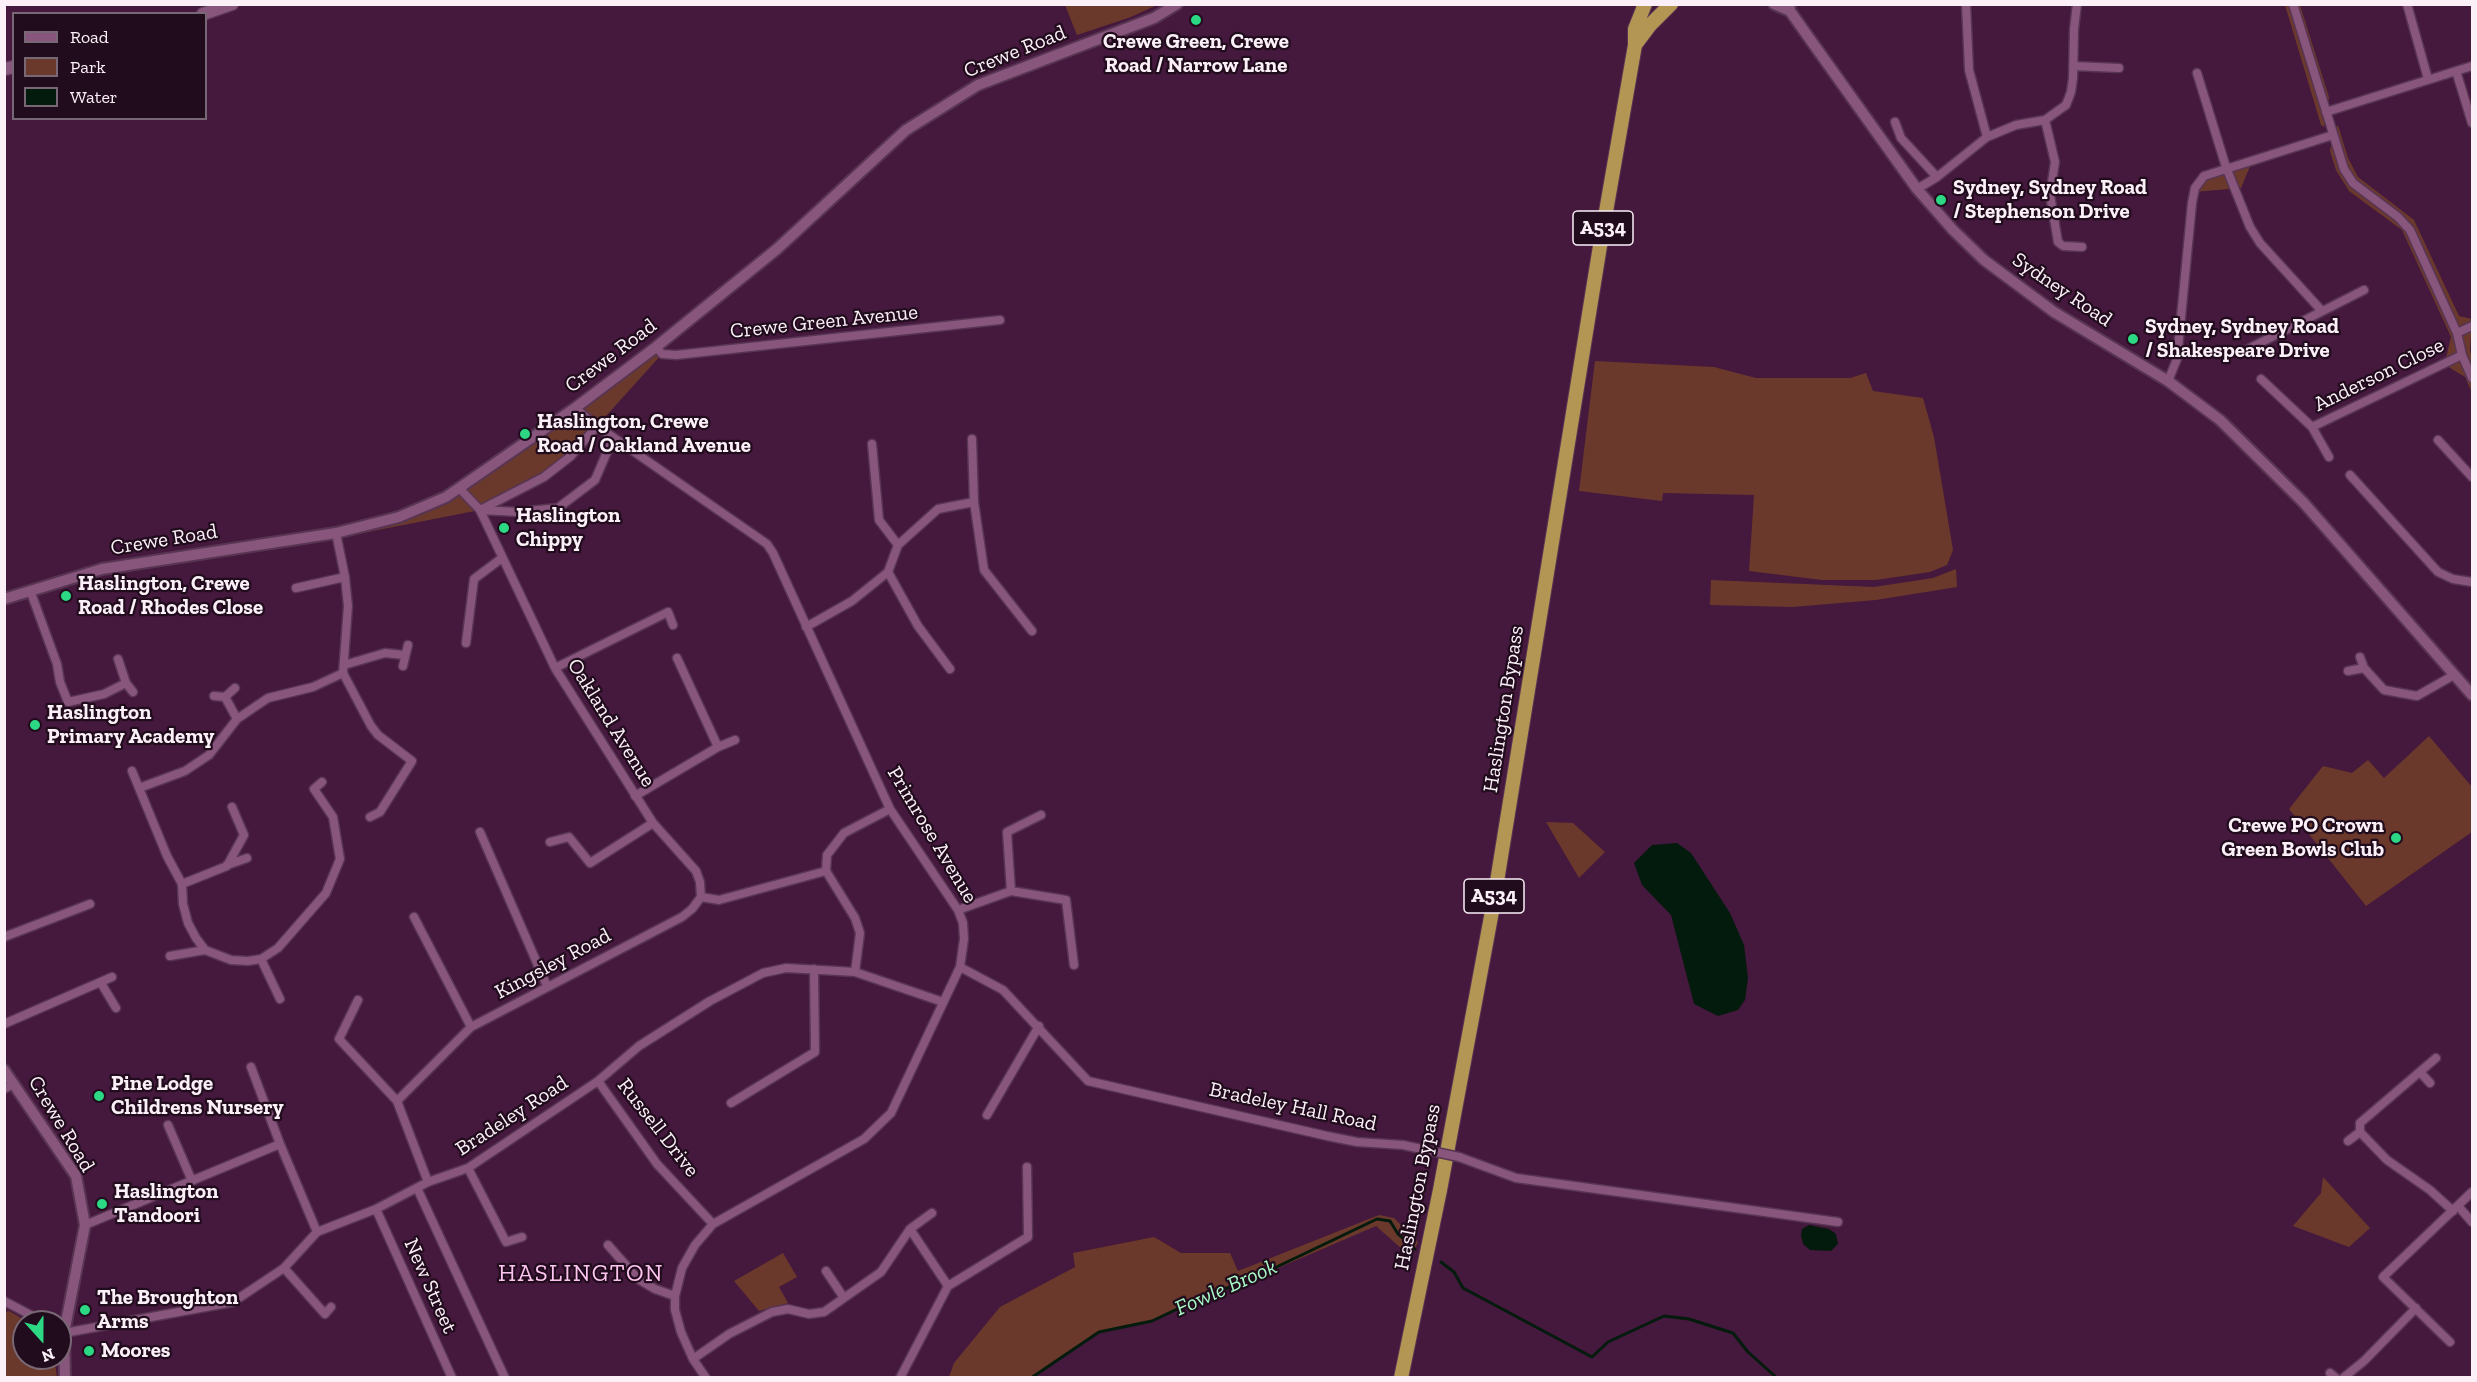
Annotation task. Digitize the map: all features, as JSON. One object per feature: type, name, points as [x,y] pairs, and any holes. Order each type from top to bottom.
[{"type":"highway","name":"Haslington Bypass","points":[[1401,1377],[1440,1190],[1493,906],[1600,246],[1635,45],[1635,29],[1645,4]]},
{"type":"highway","name":"Haslington Bypass","points":[[1635,45],[1650,25],[1671,4]]},
{"type":"main road","points":[[207,13],[232,4]]},
{"type":"street","name":"Crewe Road","points":[[4,599],[102,569],[336,533],[407,514],[460,489],[575,408],[656,347],[777,249],[906,130],[978,85],[1154,18],[1177,4]]},
{"type":"street","name":"Sydney Road","points":[[1774,4],[1789,8],[1917,189],[1953,230],[1984,260],[2054,312],[2168,381],[2220,420],[2303,502],[2472,695]]},
{"type":"street","points":[[1966,4],[1969,70],[1987,137]]},
{"type":"street","points":[[1917,189],[1937,177],[1987,137],[2016,125],[2045,120],[2057,113],[2069,101],[2077,4]]},
{"type":"street","points":[[2293,4],[2344,168],[2353,183],[2398,217],[2410,230],[2457,333],[2462,355],[2472,378]]},
{"type":"street","points":[[2407,4],[2428,79]]},
{"type":"street","points":[[2073,66],[2119,68]]},
{"type":"street","points":[[2326,112],[2472,66]]},
{"type":"street","points":[[2456,71],[2472,123]]},
{"type":"street","points":[[2197,73],[2226,167],[2250,227],[2260,243],[2321,310]]},
{"type":"street","points":[[2045,120],[2055,162],[2050,195],[2055,231],[2060,245],[2082,247]]},
{"type":"street","points":[[1894,122],[1901,138],[1937,177]]},
{"type":"street","points":[[2168,381],[2177,359],[2195,188],[2204,176],[2226,167],[2332,135]]},
{"type":"street","points":[[2250,348],[2364,290]]},
{"type":"street","name":"Crewe Green Avenue","points":[[656,347],[662,354],[676,355],[1000,320]]},
{"type":"street","points":[[2457,333],[2472,326]]},
{"type":"street","name":"Anderson Close","points":[[2312,427],[2462,355]]},
{"type":"street","name":"Anderson Close","points":[[2260,379],[2312,427],[2330,457]]},
{"type":"street","name":"Primrose Avenue","points":[[575,408],[613,438],[767,544],[890,809],[958,910],[963,923],[964,939],[960,967],[891,1113],[864,1139],[713,1224],[695,1245],[682,1268],[675,1296],[675,1310],[681,1332],[693,1359],[706,1377]]},
{"type":"street","points":[[480,510],[544,477],[571,456],[597,426]]},
{"type":"street","points":[[480,510],[518,512],[558,508],[596,480],[613,438]]},
{"type":"street","points":[[972,439],[974,502],[984,570],[1032,631]]},
{"type":"street","points":[[2438,440],[2472,477]]},
{"type":"street","points":[[872,444],[879,520],[898,544]]},
{"type":"street","points":[[2350,475],[2438,572],[2453,579],[2472,582]]},
{"type":"street","name":"Oakland Avenue","points":[[460,489],[480,510],[555,668],[653,822],[696,871],[700,882],[700,897]]},
{"type":"street","points":[[806,627],[852,601],[888,572],[898,544],[938,509],[974,502]]},
{"type":"street","points":[[336,533],[348,606],[343,669],[371,726],[378,735],[411,761],[380,812],[370,817]]},
{"type":"street","points":[[466,643],[474,579],[502,558]]},
{"type":"street","points":[[888,572],[918,626],[950,669]]},
{"type":"street","points":[[296,588],[345,577]]},
{"type":"street","points":[[30,590],[68,702],[104,694],[126,683]]},
{"type":"street","points":[[555,668],[668,612],[673,625]]},
{"type":"street","points":[[403,666],[408,645]]},
{"type":"street","points":[[139,788],[185,771],[209,755],[237,719],[268,698],[313,687],[343,669],[386,653],[404,655]]},
{"type":"street","points":[[2360,657],[2364,668],[2384,690],[2417,696],[2454,675]]},
{"type":"street","points":[[118,658],[126,683],[133,692]]},
{"type":"street","points":[[677,658],[718,747]]},
{"type":"street","points":[[2348,671],[2364,668]]},
{"type":"street","points":[[225,697],[235,687]]},
{"type":"street","points":[[214,696],[225,697]]},
{"type":"street","points":[[225,697],[237,719]]},
{"type":"street","points":[[635,796],[718,747],[735,740]]},
{"type":"street","points":[[132,771],[182,884],[183,904],[188,923],[205,950]]},
{"type":"street","points":[[304,789],[314,789],[322,782]]},
{"type":"street","points":[[170,956],[205,950],[231,960],[261,959],[278,948],[314,909],[326,893],[339,859],[333,818],[314,789]]},
{"type":"street","points":[[226,866],[244,835],[232,807]]},
{"type":"street","points":[[855,972],[860,933],[855,918],[826,872],[827,855],[844,833],[890,809]]},
{"type":"street","points":[[1011,891],[1007,832],[1041,815]]},
{"type":"street","points":[[550,842],[569,837],[590,863],[653,822]]},
{"type":"street","points":[[480,832],[547,986]]},
{"type":"street","points":[[182,884],[247,858]]},
{"type":"street","points":[[700,897],[719,900],[826,872]]},
{"type":"street","points":[[958,910],[1011,891],[1066,900],[1074,965]]},
{"type":"street","name":"Kingsley Road","points":[[397,1101],[471,1027],[682,917],[692,909],[700,897]]},
{"type":"street","points":[[4,937],[90,904]]},
{"type":"street","points":[[414,917],[471,1027]]},
{"type":"street","points":[[261,959],[280,999]]},
{"type":"street","name":"Bradeley Hall Road","points":[[960,967],[1004,990],[1088,1080],[1327,1136],[1358,1142],[1403,1145],[1459,1157],[1516,1178],[1838,1221]]},
{"type":"street","name":"Bradeley Road","points":[[72,1330],[233,1302],[284,1268],[317,1232],[376,1209],[428,1182],[468,1168],[598,1081],[639,1046],[710,1001],[764,973],[786,968],[855,972],[943,1002]]},
{"type":"street","points":[[731,1103],[815,1052],[814,969]]},
{"type":"street","points":[[4,1024],[112,977]]},
{"type":"street","points":[[101,982],[116,1008]]},
{"type":"street","points":[[358,1000],[339,1039],[397,1101],[428,1182]]},
{"type":"street","points":[[987,1115],[1039,1026]]},
{"type":"street","points":[[2436,1059],[2360,1123],[2360,1132],[2386,1160],[2472,1222]]},
{"type":"street","points":[[251,1067],[317,1232]]},
{"type":"street","name":"Crewe Road","points":[[4,1070],[9,1086],[76,1176],[85,1225],[67,1310]]},
{"type":"street","points":[[2421,1073],[2430,1083]]},
{"type":"street","name":"Russell Drive","points":[[598,1081],[657,1164],[713,1224]]},
{"type":"street","points":[[168,1125],[192,1181]]},
{"type":"street","points":[[2348,1141],[2360,1132]]},
{"type":"street","points":[[85,1225],[280,1144]]},
{"type":"street","points":[[900,1377],[948,1286],[1028,1237],[1027,1167]]},
{"type":"street","points":[[468,1168],[506,1242],[522,1237]]},
{"type":"street","points":[[417,1188],[505,1377]]},
{"type":"street","points":[[2450,1342],[2384,1277],[2472,1192]]},
{"type":"street","name":"New Street","points":[[376,1209],[452,1377]]},
{"type":"street","points":[[693,1359],[729,1334],[772,1311],[788,1309],[809,1314],[824,1312],[881,1272],[910,1229],[933,1213]]},
{"type":"street","points":[[910,1229],[948,1286]]},
{"type":"street","points":[[608,1245],[638,1279],[655,1289],[675,1296]]},
{"type":"street","points":[[284,1268],[326,1314],[331,1307]]},
{"type":"street","points":[[826,1271],[844,1298]]},
{"type":"street","points":[[5,1302],[21,1310]]},
{"type":"street","points":[[2343,1377],[2364,1361],[2416,1308]]},
{"type":"green space","points":[[1065,5],[1157,5],[1131,17],[1077,35]]},
{"type":"green space","points":[[2285,5],[2300,5],[2329,97],[2324,127],[2321,125]]},
{"type":"green space","points":[[2338,125],[2348,158],[2358,177],[2414,220],[2459,316],[2472,319],[2470,351],[2472,393],[2465,377],[2450,368],[2446,358],[2451,337],[2402,230],[2349,191],[2336,170],[2330,151],[2333,135]]},
{"type":"green space","points":[[2253,159],[2241,188],[2194,192],[2204,176]]},
{"type":"green space","points":[[656,347],[662,354],[597,426],[576,410],[588,431],[571,456],[544,477],[480,510],[337,538],[422,509]]},
{"type":"green space","points":[[1595,361],[1714,367],[1756,378],[1850,378],[1866,373],[1873,391],[1923,398],[1934,437],[1953,550],[1947,565],[1930,572],[1876,580],[1822,580],[1749,571],[1754,495],[1663,493],[1662,501],[1579,491]]},
{"type":"green space","points":[[1956,569],[1957,587],[1876,600],[1792,607],[1710,605],[1711,580],[1874,587],[1933,578]]},
{"type":"green space","points":[[2429,736],[2472,787],[2472,832],[2366,906],[2289,809],[2323,766],[2352,773],[2368,760],[2384,778]]},
{"type":"green space","points":[[1546,822],[1573,823],[1605,852],[1579,878]]},
{"type":"green space","points":[[2323,1177],[2370,1228],[2349,1247],[2293,1226],[2321,1193]]},
{"type":"green space","points":[[1379,1215],[1394,1218],[1418,1242],[1411,1257],[1376,1226],[1243,1283],[1211,1293],[1152,1321],[1099,1332],[1033,1377],[949,1377],[954,1363],[1000,1307],[1075,1267],[1073,1253],[1154,1237],[1181,1253],[1230,1253],[1238,1271]]},
{"type":"green space","points":[[783,1253],[797,1277],[779,1287],[788,1303],[759,1311],[734,1281]]},
{"type":"green space","points":[[5,1312],[12,1313],[12,1370],[56,1370],[57,1377],[5,1377]]},
{"type":"water","points":[[1677,843],[1691,853],[1730,913],[1744,945],[1748,978],[1745,1000],[1738,1010],[1718,1016],[1694,1004],[1671,915],[1642,885],[1634,863],[1652,845]]},
{"type":"water","points":[[1809,1225],[1829,1229],[1836,1234],[1838,1244],[1831,1251],[1810,1250],[1803,1244],[1801,1235],[1802,1229]]},
{"type":"waterway","name":"Fowle Brook","points":[[1031,1378],[1099,1332],[1152,1321],[1211,1293],[1243,1283],[1377,1219],[1390,1221],[1398,1234],[1415,1249]]},
{"type":"waterway","name":"Fowle Brook","points":[[1441,1262],[1454,1272],[1463,1288],[1592,1357],[1608,1342],[1664,1316],[1689,1319],[1733,1333],[1748,1352],[1777,1378]]},
{"type":"place","name":"Crewe Green, Crewe Road / Narrow Lane","points":[[1196,20]]},
{"type":"place","name":"Sydney, Sydney Road / Stephenson Drive","points":[[1941,200]]},
{"type":"place","name":"Sydney, Sydney Road / Shakespeare Drive","points":[[2133,339]]},
{"type":"place","name":"Haslington, Crewe Road / Oakland Avenue","points":[[525,434]]},
{"type":"place","name":"Haslington Chippy","points":[[504,528]]},
{"type":"place","name":"Haslington, Crewe Road / Rhodes Close","points":[[66,596]]},
{"type":"place","name":"Haslington Primary Academy","points":[[35,725]]},
{"type":"place","name":"Crewe PO Crown Green Bowls Club","points":[[2396,838]]},
{"type":"place","name":"Pine Lodge Childrens Nursery","points":[[99,1096]]},
{"type":"place","name":"Haslington Tandoori","points":[[102,1204]]},
{"type":"place","name":"The Broughton Arms","points":[[85,1310]]},
{"type":"place","name":"Moores","points":[[89,1351]]},
{"type":"district","name":"HASLINGTON","points":[[581,1274]]}]
